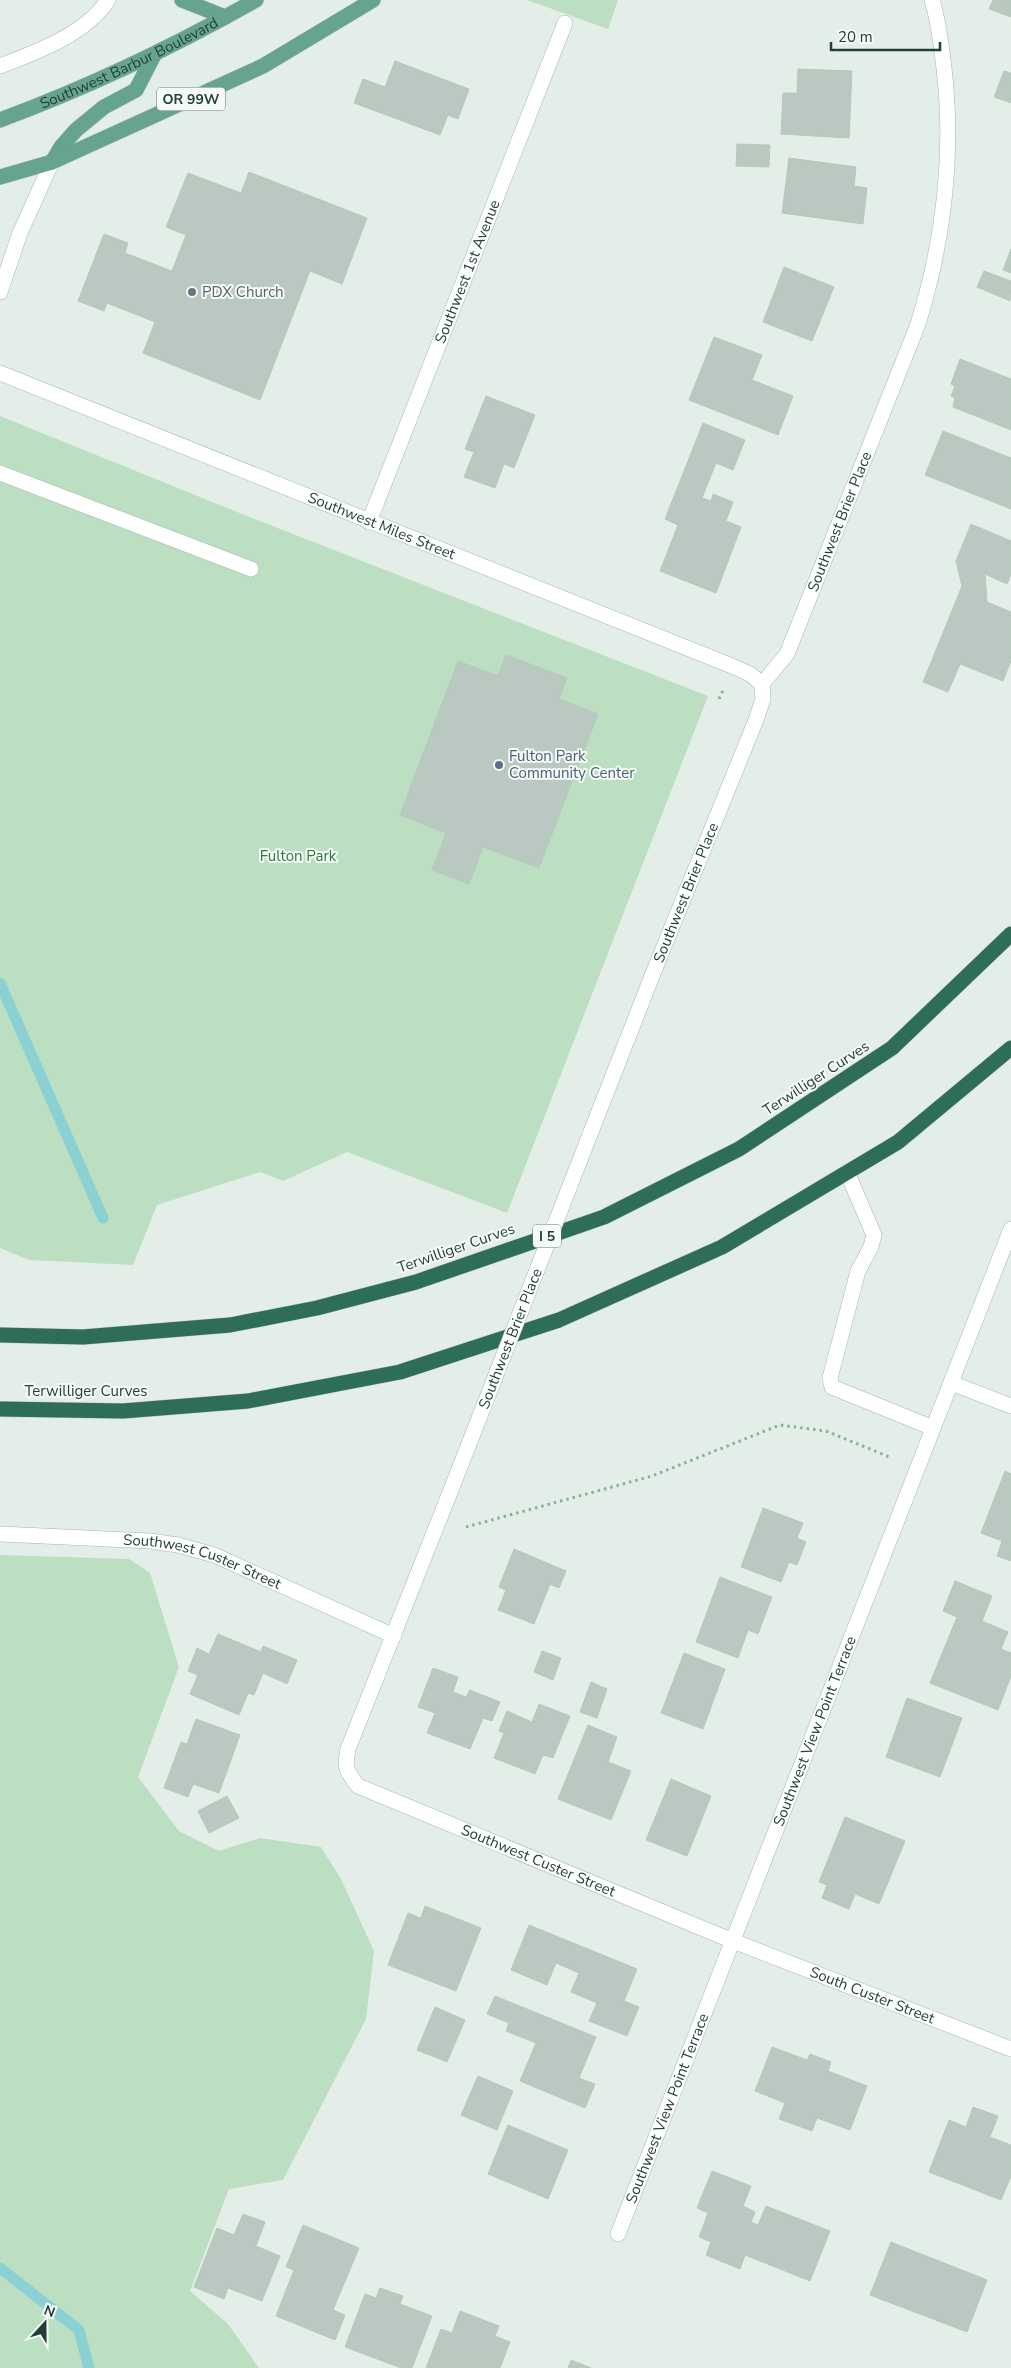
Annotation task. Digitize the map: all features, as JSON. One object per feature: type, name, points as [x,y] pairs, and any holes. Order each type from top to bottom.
[{"type":"highway","name":"Terwilliger Curves","points":[[0,1335],[92,1336],[230,1325],[318,1308],[416,1282],[604,1216],[739,1150],[892,1048],[1011,934]]},
{"type":"highway","name":"Terwilliger Curves","points":[[0,1409],[123,1411],[238,1402],[400,1372],[559,1320],[722,1247],[898,1142],[1011,1048]]},
{"type":"main road","points":[[182,0],[225,18]]},
{"type":"main road","name":"Southwest Barbur Boulevard","points":[[0,120],[106,78],[154,55],[256,0]]},
{"type":"main road","name":"OR 99W","points":[[0,177],[52,162],[263,66],[373,0]]},
{"type":"main road","points":[[52,162],[61,146],[76,130],[104,107],[136,90],[154,55]]},
{"type":"street","points":[[0,66],[87,24],[108,0]]},
{"type":"street","name":"Southwest Brier Place","points":[[348,1774],[345,1764],[348,1749],[434,1536],[652,976],[756,720],[763,699],[762,684],[787,654],[918,324],[932,280],[940,238],[949,151],[948,107],[938,20],[932,0]]},
{"type":"street","name":"Southwest 1st Avenue","points":[[369,522],[566,23]]},
{"type":"street","points":[[0,292],[20,233],[52,162]]},
{"type":"street","name":"Southwest Miles Street","points":[[0,373],[732,666],[750,674],[762,684]]},
{"type":"street","points":[[0,473],[251,569]]},
{"type":"street","points":[[847,1172],[874,1235],[871,1247],[858,1271],[830,1378],[832,1387],[933,1428]]},
{"type":"street","name":"Southwest View Point Terrace","points":[[618,2234],[1011,1229]]},
{"type":"street","points":[[951,1383],[1011,1406]]},
{"type":"street","name":"Southwest Custer Street","points":[[0,1534],[150,1541],[178,1545],[214,1555],[394,1636]]},
{"type":"street","name":"Southwest Custer Street","points":[[348,1774],[358,1786],[371,1793],[733,1941]]},
{"type":"street","name":"South Custer Street","points":[[733,1941],[1011,2049]]},
{"type":"path","points":[[434,1536],[652,1476],[780,1425],[826,1431],[917,1468]]},
{"type":"green space","points":[[527,0],[618,0],[608,29]]},
{"type":"green space","name":"Fulton Park","points":[[0,416],[247,516],[708,696],[507,1213],[347,1152],[283,1181],[260,1172],[157,1205],[133,1265],[29,1260],[0,1248]]},
{"type":"green space","points":[[0,1555],[129,1559],[150,1573],[179,1667],[138,1777],[179,1831],[219,1851],[260,1838],[321,1847],[341,1879],[374,1951],[366,2019],[283,2180],[229,2189],[190,2291],[228,2324],[259,2368],[0,2368]]},
{"type":"building","points":[[993,0],[1011,0],[1011,17],[989,9]]},
{"type":"building","points":[[395,61],[469,89],[458,119],[448,115],[440,135],[354,103],[363,79],[385,87]]},
{"type":"building","points":[[798,69],[852,71],[849,138],[781,134],[783,93],[797,93]]},
{"type":"building","points":[[1004,71],[1011,73],[1011,103],[994,97]]},
{"type":"building","points":[[737,144],[770,145],[769,167],[736,166]]},
{"type":"building","points":[[789,158],[856,167],[854,186],[867,188],[863,224],[782,213]]},
{"type":"building","name":"PDX Church","points":[[249,172],[367,218],[342,284],[310,271],[260,400],[143,353],[155,322],[107,303],[104,311],[78,301],[104,234],[128,243],[125,253],[172,271],[186,235],[166,227],[188,173],[241,193]]},
{"type":"building","points":[[1011,249],[1011,273],[1003,270]]},
{"type":"building","points":[[784,267],[834,287],[812,341],[763,322]]},
{"type":"building","points":[[984,271],[1011,281],[1010,301],[977,287]]},
{"type":"building","points":[[714,337],[762,355],[752,380],[793,396],[778,435],[689,400]]},
{"type":"building","points":[[960,359],[1011,379],[1011,430],[953,407],[955,398],[951,396],[955,386],[951,384]]},
{"type":"building","points":[[486,396],[535,415],[514,468],[504,464],[495,488],[464,477],[474,452],[465,449]]},
{"type":"building","points":[[703,423],[745,440],[733,470],[716,463],[702,498],[711,501],[713,494],[733,502],[726,521],[741,527],[716,593],[660,571],[678,525],[665,519]]},
{"type":"building","points":[[943,431],[1011,458],[1011,509],[925,475]]},
{"type":"building","points":[[971,524],[1011,541],[1011,574],[1007,584],[985,574],[987,602],[1011,612],[1011,661],[1003,681],[960,664],[948,692],[923,682],[962,586],[956,561]]},
{"type":"building","name":"Fulton Park Community Center","points":[[506,655],[567,678],[559,699],[598,714],[539,868],[483,847],[469,884],[432,870],[446,833],[400,815],[458,661],[498,676]]},
{"type":"building","points":[[1005,1471],[1011,1474],[1011,1561],[997,1556],[1002,1541],[981,1533]]},
{"type":"building","points":[[763,1508],[803,1523],[797,1538],[806,1542],[797,1565],[789,1562],[781,1582],[741,1567]]},
{"type":"building","points":[[514,1549],[566,1571],[559,1588],[550,1584],[534,1624],[498,1610],[506,1590],[499,1587]]},
{"type":"building","points":[[720,1577],[772,1597],[758,1634],[748,1630],[738,1658],[696,1642]]},
{"type":"building","points":[[955,1581],[992,1596],[982,1621],[1008,1632],[1001,1649],[1011,1653],[1011,1676],[998,1710],[930,1683],[957,1617],[943,1611]]},
{"type":"building","points":[[218,1634],[261,1652],[263,1646],[297,1660],[287,1684],[263,1673],[254,1695],[248,1693],[239,1715],[190,1694],[198,1675],[188,1671],[197,1648],[209,1654]]},
{"type":"building","points":[[542,1651],[561,1658],[553,1680],[534,1672]]},
{"type":"building","points":[[684,1653],[725,1669],[703,1729],[661,1713]]},
{"type":"building","points":[[433,1668],[458,1677],[453,1692],[466,1697],[470,1690],[500,1702],[492,1721],[483,1718],[470,1749],[427,1733],[435,1713],[418,1707]]},
{"type":"building","points":[[591,1682],[607,1689],[597,1718],[580,1712]]},
{"type":"building","points":[[907,1698],[962,1718],[940,1777],[886,1757]]},
{"type":"building","points":[[539,1704],[570,1716],[553,1758],[543,1755],[535,1774],[494,1758],[504,1733],[499,1731],[507,1711],[532,1722]]},
{"type":"building","points":[[196,1719],[240,1735],[219,1793],[193,1784],[188,1797],[164,1788],[181,1742],[187,1744]]},
{"type":"building","points":[[588,1725],[617,1737],[608,1762],[631,1771],[611,1820],[558,1799]]},
{"type":"building","points":[[671,1779],[711,1796],[687,1856],[646,1840]]},
{"type":"building","points":[[227,1796],[239,1818],[209,1833],[198,1811]]},
{"type":"building","points":[[845,1817],[905,1841],[879,1904],[855,1894],[849,1909],[822,1898],[827,1885],[819,1882]]},
{"type":"building","points":[[425,1906],[481,1928],[456,1991],[388,1965],[408,1913],[421,1918]]},
{"type":"building","points":[[529,1925],[637,1969],[624,2001],[639,2007],[627,2036],[589,2021],[597,2003],[571,1992],[579,1973],[556,1963],[547,1985],[511,1970]]},
{"type":"building","points":[[495,1996],[596,2037],[579,2078],[595,2084],[585,2108],[520,2081],[536,2043],[506,2031],[509,2023],[487,2014]]},
{"type":"building","points":[[435,2007],[465,2020],[447,2062],[417,2050]]},
{"type":"building","points":[[772,2047],[807,2060],[810,2054],[831,2062],[828,2071],[867,2086],[850,2130],[817,2118],[812,2131],[779,2119],[785,2103],[755,2091]]},
{"type":"building","points":[[478,2076],[513,2091],[497,2130],[461,2115]]},
{"type":"building","points":[[973,2107],[998,2116],[990,2137],[1011,2145],[1011,2176],[1001,2200],[929,2172],[949,2120],[966,2127]]},
{"type":"building","points":[[508,2125],[568,2150],[548,2199],[488,2174]]},
{"type":"building","points":[[712,2171],[751,2186],[743,2206],[755,2212],[751,2222],[758,2225],[766,2206],[830,2231],[810,2281],[745,2255],[740,2269],[706,2255],[711,2242],[699,2237],[708,2213],[697,2208]]},
{"type":"building","points":[[243,2214],[265,2222],[256,2246],[280,2256],[262,2301],[228,2288],[224,2299],[194,2287],[217,2228],[234,2235]]},
{"type":"building","points":[[303,2225],[359,2248],[333,2310],[345,2315],[335,2340],[276,2316],[294,2270],[286,2267]]},
{"type":"building","points":[[891,2242],[987,2280],[967,2332],[870,2295]]},
{"type":"building","points":[[380,2288],[403,2296],[400,2304],[432,2316],[412,2368],[401,2368],[345,2347],[365,2294],[376,2298]]},
{"type":"building","points":[[460,2311],[499,2326],[495,2336],[510,2342],[500,2368],[426,2368],[441,2329],[452,2333]]},
{"type":"building","points":[[571,2360],[591,2368],[568,2368]]},
{"type":"waterway","points":[[0,983],[103,1218]]},
{"type":"waterway","points":[[0,2268],[79,2330],[89,2368]]},
{"type":"place","name":"PDX Church","points":[[192,292]]},
{"type":"place","name":"Fulton Park Community Center","points":[[499,765]]}]
